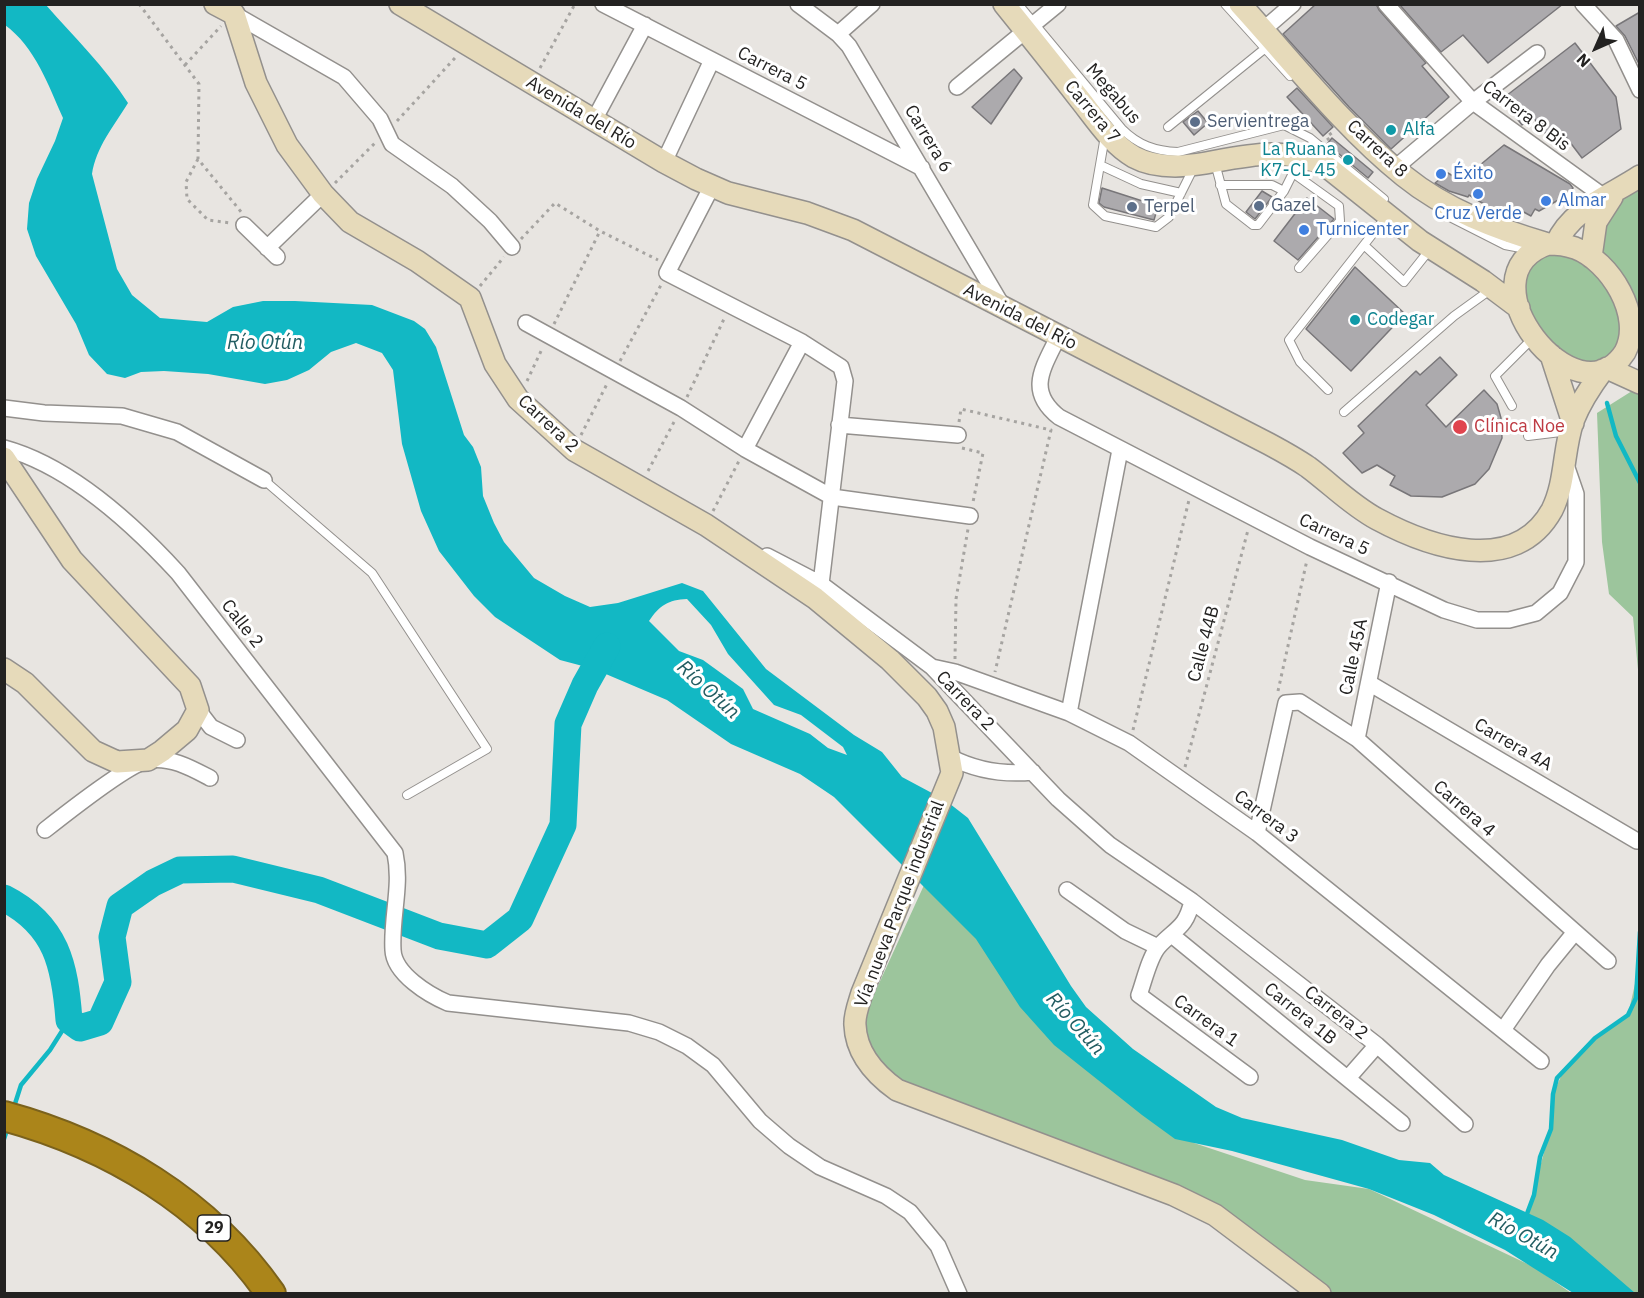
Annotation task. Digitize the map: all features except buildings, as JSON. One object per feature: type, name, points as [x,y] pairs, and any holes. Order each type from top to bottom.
[{"type":"highway","name":"29","points":[[4,1116],[74,1140],[145,1175],[177,1196],[223,1235],[271,1293]]},
{"type":"main road","name":"Avenida del Río","points":[[400,4],[664,162],[712,186],[754,201],[815,216],[854,230],[1292,457],[1377,519],[1446,547],[1481,552],[1513,545],[1528,536],[1551,510],[1566,465],[1572,427],[1589,390],[1619,371]]},
{"type":"main road","name":"Carrera 7","points":[[1004,4],[1029,27],[1106,132],[1124,150],[1142,161],[1166,166],[1205,163],[1254,153],[1297,165],[1326,166],[1440,246],[1491,289],[1517,301]]},
{"type":"main road","name":"Carrera 8","points":[[1240,4],[1267,40],[1359,135],[1390,171],[1450,206],[1545,246]]},
{"type":"main road","points":[[227,11],[256,83],[287,145],[323,195]]},
{"type":"main road","points":[[1545,246],[1576,248],[1590,257],[1615,282],[1636,323],[1619,371],[1578,372],[1559,363],[1551,356],[1535,337],[1517,301],[1516,274],[1545,246],[1562,230],[1610,194],[1640,176]]},
{"type":"main road","points":[[1610,194],[1640,187]]},
{"type":"main road","points":[[1590,257],[1596,222],[1610,194]]},
{"type":"main road","name":"Carrera 2","points":[[323,195],[350,222],[417,261],[470,298],[495,364],[518,399],[574,450],[706,525]]},
{"type":"main road","name":"Avenida del Río","points":[[1551,356],[1572,427]]},
{"type":"main road","points":[[4,458],[72,560],[190,686],[198,710],[193,722],[176,741],[148,760],[123,762],[104,758],[25,683],[4,669]]},
{"type":"main road","points":[[706,525],[815,598],[897,667],[927,697],[937,711],[944,727],[951,765]]},
{"type":"main road","name":"Vía nueva Parque industrial","points":[[951,765],[862,993],[855,1025],[860,1048],[874,1070],[897,1090],[1173,1195],[1215,1215],[1320,1293]]},
{"type":"street","name":"Carrera 5","points":[[603,4],[922,168]]},
{"type":"street","name":"Carrera 6","points":[[798,4],[838,34],[849,46],[1005,310]]},
{"type":"street","points":[[838,34],[873,4]]},
{"type":"street","points":[[957,87],[1058,4]]},
{"type":"street","points":[[1267,40],[1293,4]]},
{"type":"street","name":"Carrera 8 Bis","points":[[1386,4],[1473,102],[1610,194]]},
{"type":"street","points":[[1583,4],[1616,40],[1640,90]]},
{"type":"street","points":[[227,11],[344,77],[380,119],[392,144],[452,186],[490,221],[512,247]]},
{"type":"street","points":[[594,120],[645,26]]},
{"type":"street","points":[[1390,171],[1473,102],[1537,53]]},
{"type":"street","points":[[664,162],[712,60]]},
{"type":"street","points":[[712,186],[667,273],[802,342],[841,367],[845,381],[821,584]]},
{"type":"street","points":[[244,225],[272,253],[323,195]]},
{"type":"street","points":[[525,323],[681,408],[745,449],[832,497],[970,516]]},
{"type":"street","name":"Carrera 5","points":[[1058,337],[1041,373],[1041,397],[1048,408],[1059,417],[1310,547],[1389,582],[1444,610],[1477,620],[1509,620],[1536,613],[1560,593],[1576,562],[1576,494],[1566,465]]},
{"type":"street","points":[[745,449],[802,342]]},
{"type":"street","points":[[4,408],[44,413],[122,416],[177,432],[264,480]]},
{"type":"street","points":[[839,425],[958,435]]},
{"type":"street","name":"Calle 2","points":[[4,448],[33,458],[71,481],[141,533],[178,573],[395,853],[399,874],[393,953],[406,974],[421,990],[448,1003],[629,1023],[659,1032],[687,1046],[712,1065],[760,1120],[789,1146],[820,1167],[886,1196],[910,1212],[938,1246],[959,1293]]},
{"type":"street","points":[[1069,713],[1120,450]]},
{"type":"street","name":"Carrera 2","points":[[706,525],[821,584],[932,667],[1058,799],[1110,845],[1192,901],[1377,1045],[1465,1124]]},
{"type":"street","name":"Calle 45A","points":[[1357,739],[1389,582]]},
{"type":"street","name":"Carrera 3","points":[[932,667],[955,672],[1069,713],[1130,743],[1257,833],[1541,1061]]},
{"type":"street","name":"Carrera 4A","points":[[1369,683],[1637,841]]},
{"type":"street","name":"Carrera 4","points":[[1286,704],[1300,702],[1357,739],[1608,962]]},
{"type":"street","points":[[1257,833],[1286,704]]},
{"type":"street","points":[[198,710],[211,728],[237,740]]},
{"type":"street","points":[[45,830],[122,774],[148,760],[181,762],[210,778]]},
{"type":"street","points":[[951,765],[997,772],[1033,772]]},
{"type":"street","points":[[1067,890],[1125,931],[1158,947],[1173,936],[1189,916],[1192,901]]},
{"type":"street","points":[[1503,1030],[1548,965],[1575,932]]},
{"type":"street","name":"Carrera 1B","points":[[1173,936],[1402,1123]]},
{"type":"street","name":"Carrera 1","points":[[1158,947],[1139,996],[1250,1077]]},
{"type":"street","points":[[1348,1078],[1377,1045]]},
{"type":"lane","name":"Megabus","points":[[1018,4],[1029,27],[1122,129],[1141,144],[1163,151],[1178,152],[1284,125],[1317,143],[1392,211],[1408,219]]},
{"type":"lane","points":[[1225,4],[1267,40],[1299,86]]},
{"type":"lane","points":[[1168,127],[1267,40]]},
{"type":"lane","points":[[1106,132],[1094,205],[1105,216],[1156,227],[1169,217],[1181,193],[1205,163],[1220,185],[1226,204],[1253,225],[1263,222],[1284,191],[1297,165],[1339,206],[1341,214],[1340,221],[1299,268]]},
{"type":"lane","points":[[1352,142],[1360,150]]},
{"type":"lane","points":[[1100,165],[1134,182],[1181,193]]},
{"type":"lane","points":[[1220,185],[1272,185],[1284,191]]},
{"type":"lane","points":[[1328,390],[1300,362],[1289,340],[1392,211]]},
{"type":"lane","points":[[1365,246],[1404,282],[1440,246]]},
{"type":"lane","points":[[1467,260],[1517,301]]},
{"type":"lane","points":[[1344,412],[1454,316],[1491,289]]},
{"type":"lane","points":[[1512,406],[1495,376],[1517,351],[1535,337]]},
{"type":"lane","points":[[1528,436],[1572,427]]},
{"type":"lane","points":[[264,480],[372,573],[487,749],[407,795]]},
{"type":"path","points":[[139,4],[199,84],[198,159],[186,182],[187,199],[208,220],[244,225],[244,216],[198,159]]},
{"type":"path","points":[[531,83],[575,4]]},
{"type":"path","points":[[184,66],[227,11]]},
{"type":"path","points":[[323,195],[386,132],[467,45]]},
{"type":"path","points":[[555,203],[600,231],[670,266]]},
{"type":"path","points":[[518,399],[600,231]]},
{"type":"path","points":[[955,672],[956,598],[983,453],[960,448],[958,435],[961,410],[1052,430],[992,685]]},
{"type":"path","points":[[706,525],[745,449]]},
{"type":"path","points":[[1130,743],[1192,487]]},
{"type":"path","name":"Calle 44B","points":[[1182,779],[1252,516]]},
{"type":"path","points":[[1286,704],[1276,697],[1310,547]]},
{"type":"green space","points":[[1639,188],[1639,319],[1616,362],[1559,363],[1514,283],[1556,244],[1590,256],[1608,200]]},
{"type":"green space","points":[[1632,391],[1640,395],[1639,680],[1633,617],[1609,594],[1602,542],[1597,413]]},
{"type":"green space","points":[[936,859],[1088,1071],[1194,1143],[1305,1180],[1369,1189],[1534,1267],[1571,1293],[1321,1293],[1215,1215],[948,1109],[866,1059],[865,1014]]},
{"type":"green space","points":[[1639,966],[1639,1293],[1602,1293],[1521,1234],[1549,1135],[1553,1094],[1563,1072],[1595,1038],[1628,1015]]},
{"type":"water","name":"Río Otún","points":[[5,5],[46,5],[99,65],[128,103],[101,146],[92,174],[117,269],[132,295],[160,318],[207,322],[233,307],[263,301],[295,301],[372,305],[414,321],[425,329],[436,347],[464,435],[473,447],[481,467],[483,496],[494,523],[504,542],[534,578],[590,607],[618,603],[682,583],[703,591],[766,669],[854,735],[882,752],[902,777],[945,800],[968,818],[1086,1007],[1133,1049],[1216,1107],[1242,1118],[1342,1140],[1399,1160],[1430,1163],[1444,1175],[1543,1220],[1570,1237],[1635,1293],[1573,1293],[1505,1250],[1434,1215],[1369,1189],[1232,1151],[1175,1139],[1142,1115],[1054,1045],[1020,1007],[976,939],[834,797],[800,774],[731,744],[667,700],[594,669],[560,660],[495,617],[474,596],[439,551],[421,511],[402,444],[393,370],[382,353],[356,343],[331,352],[309,370],[287,380],[265,384],[208,374],[164,371],[141,372],[125,378],[107,374],[89,355],[76,324],[36,256],[27,229],[29,203],[63,118],[33,55],[5,25]],"holes":[[[687,599],[711,625],[728,654],[774,705],[801,715],[843,747],[847,755],[828,748],[810,734],[753,709],[743,689],[703,660],[679,651],[649,621],[665,604]]]},
{"type":"waterway","points":[[1607,403],[1616,436],[1640,483]]},
{"type":"waterway","points":[[4,898],[22,909],[47,934],[61,965],[69,1020],[80,1028],[100,1022],[118,982],[112,937],[120,906],[153,883],[180,870],[233,869],[319,890],[439,936],[487,945],[520,919],[563,825],[568,724],[585,685],[607,646]]},
{"type":"waterway","points":[[1525,1219],[1534,1195],[1540,1157],[1551,1129],[1553,1094],[1557,1078],[1595,1038],[1628,1015],[1636,998],[1640,932]]},
{"type":"waterway","points":[[13,1110],[21,1085],[50,1050],[69,1020]]},
{"type":"waterway","points":[[4,1139],[8,1127]]},
{"type":"place","name":"Servientrega","points":[[1195,122]]},
{"type":"place","name":"Alfa","points":[[1391,130]]},
{"type":"place","name":"La Ruana K7-CL 45","points":[[1348,160]]},
{"type":"place","name":"Éxito","points":[[1441,174]]},
{"type":"place","name":"Cruz Verde","points":[[1478,194]]},
{"type":"place","name":"Almar","points":[[1546,201]]},
{"type":"place","name":"Gazel","points":[[1259,206]]},
{"type":"place","name":"Terpel","points":[[1132,207]]},
{"type":"place","name":"Turnicenter","points":[[1304,230]]},
{"type":"place","name":"Codegar","points":[[1355,320]]},
{"type":"place","name":"Clínica Noe","points":[[1460,427]]}]
